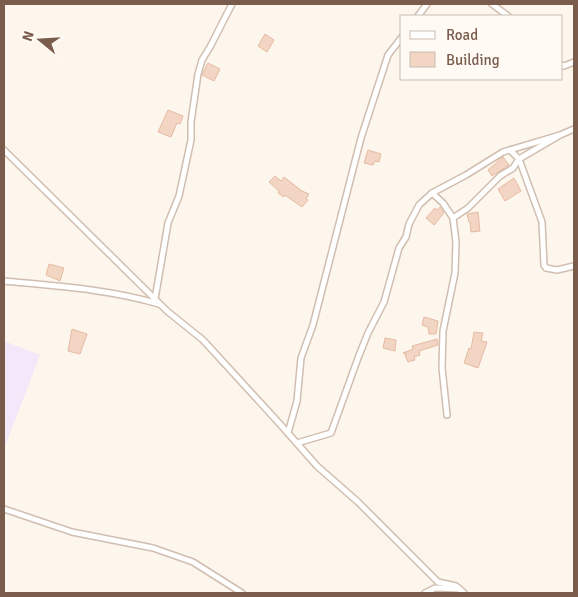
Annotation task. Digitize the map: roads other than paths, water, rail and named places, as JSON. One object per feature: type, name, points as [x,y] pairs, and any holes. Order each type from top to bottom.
[{"type":"street","points":[[155,299],[168,223],[179,196],[191,140],[191,122],[198,74],[202,60],[232,4]]},
{"type":"street","points":[[419,15],[427,4]]},
{"type":"street","points":[[492,4],[507,15]]},
{"type":"street","points":[[288,433],[297,401],[301,358],[313,325],[361,138],[388,56],[400,40]]},
{"type":"street","points":[[297,443],[331,433],[358,358],[384,302],[399,248],[406,237],[408,224],[419,204],[432,193],[503,152],[574,129]]},
{"type":"street","points":[[453,218],[468,208],[500,176],[513,168],[519,159],[560,135]]},
{"type":"street","points":[[4,150],[160,305],[203,340],[317,466],[365,509],[438,582],[456,586],[464,593]]},
{"type":"street","points":[[510,150],[519,159],[542,222],[544,265],[546,268],[557,270],[574,266]]},
{"type":"street","points":[[432,193],[443,203],[453,218],[456,242],[455,273],[442,331],[442,368],[447,415]]},
{"type":"street","points":[[4,281],[104,292],[136,297],[160,305]]},
{"type":"street","points":[[4,509],[72,532],[153,548],[193,562],[242,593]]},
{"type":"street","points":[[425,593],[435,588],[459,589]]}]
